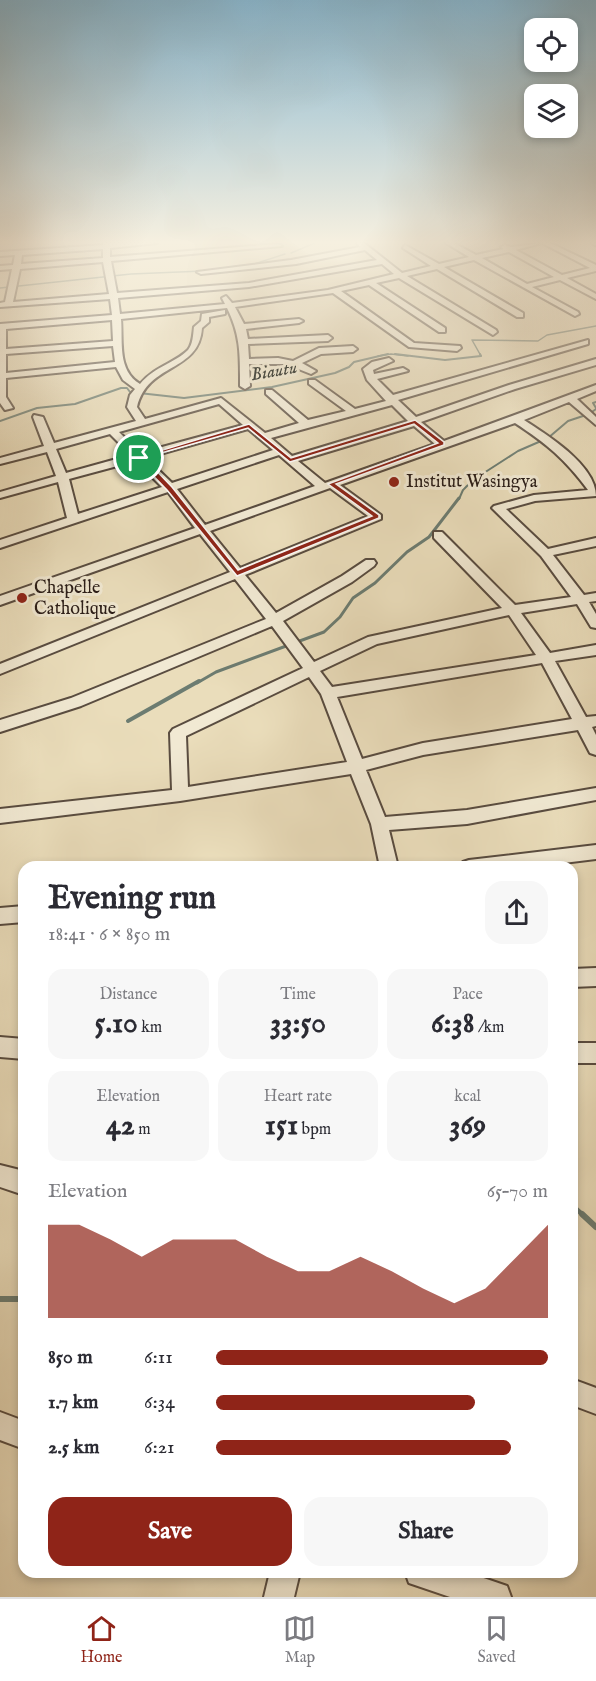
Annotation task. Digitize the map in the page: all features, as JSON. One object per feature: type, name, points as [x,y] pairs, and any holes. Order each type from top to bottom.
[{"type":"street","points":[[117,318],[116,343],[120,364],[127,380],[138,392]]},
{"type":"street","points":[[8,408],[0,397],[1,327],[122,318]]},
{"type":"street","points":[[142,422],[132,407],[138,392],[152,375],[191,352],[197,341],[198,327],[205,321],[205,318]]},
{"type":"street","points":[[237,318],[244,342],[245,386]]},
{"type":"street","points":[[370,318],[412,345],[457,348]]},
{"type":"street","points":[[423,318],[442,330]]},
{"type":"street","points":[[469,318],[493,332]]},
{"type":"street","points":[[241,327],[299,321]]},
{"type":"street","points":[[244,342],[328,338]]},
{"type":"street","points":[[264,437],[585,342]]},
{"type":"street","points":[[1,352],[116,343]]},
{"type":"street","points":[[297,362],[319,351],[353,349]]},
{"type":"street","points":[[243,362],[284,360],[297,362],[311,371]]},
{"type":"street","points":[[389,360],[375,364],[368,369],[370,378],[414,421],[442,444]]},
{"type":"street","points":[[290,460],[596,362]]},
{"type":"street","points":[[0,376],[120,364]]},
{"type":"street","points":[[370,378],[404,370]]},
{"type":"street","points":[[312,382],[352,411]]},
{"type":"street","points":[[0,601],[516,419],[596,388]]},
{"type":"street","points":[[269,393],[306,424]]},
{"type":"street","points":[[570,398],[596,422]]},
{"type":"street","points":[[0,461],[52,449],[111,430],[221,402],[290,460],[377,517],[0,669]]},
{"type":"street","points":[[38,417],[63,479],[74,521]]},
{"type":"street","points":[[516,419],[547,439],[570,459],[596,493]]},
{"type":"street","points":[[0,494],[63,479],[249,426]]},
{"type":"street","points":[[111,430],[170,488],[312,668],[328,693],[379,824],[388,861]]},
{"type":"street","points":[[0,544],[281,451]]},
{"type":"street","points":[[596,493],[534,498],[498,508],[545,553],[596,624]]},
{"type":"street","points":[[438,535],[512,610],[589,722],[596,749]]},
{"type":"street","points":[[545,553],[596,542]]},
{"type":"street","points":[[0,726],[76,702],[273,621],[347,579],[370,563]]},
{"type":"street","points":[[180,795],[177,733],[312,668],[373,640],[393,634],[512,610],[596,597]]},
{"type":"street","points":[[328,693],[596,650]]},
{"type":"street","points":[[0,816],[180,795],[356,767],[423,749],[589,722]]},
{"type":"street","points":[[379,824],[466,817],[596,794]]},
{"type":"street","points":[[520,861],[596,852]]},
{"type":"street","points":[[0,916],[18,914]]},
{"type":"street","points":[[578,978],[596,977]]},
{"type":"street","points":[[0,1047],[18,1048]]},
{"type":"street","points":[[578,1053],[596,1053]]},
{"type":"street","points":[[0,1176],[18,1181]]},
{"type":"street","points":[[578,1394],[596,1401]]},
{"type":"street","points":[[0,1426],[18,1433]]},
{"type":"street","points":[[279,1597],[284,1578]]},
{"type":"street","points":[[438,1578],[496,1597]]},
{"type":"waterway","name":"Biautu","points":[[481,356],[472,340],[538,341],[547,335],[596,326]]},
{"type":"waterway","name":"Biautu","points":[[382,355],[388,354]]},
{"type":"waterway","name":"Biautu","points":[[395,354],[445,360],[481,356]]},
{"type":"waterway","name":"Biautu","points":[[0,421],[37,408],[75,404],[121,388],[127,388],[130,392],[184,398],[272,387],[335,373],[349,367],[354,362],[382,355]]},
{"type":"waterway","name":"Biautu","points":[[378,356],[382,355]]},
{"type":"waterway","name":"Biautu","points":[[382,355],[408,356]]},
{"type":"waterway","points":[[596,402],[593,403],[596,408]]},
{"type":"waterway","points":[[459,499],[463,490],[473,480],[518,451],[548,438],[568,421],[589,414],[596,409]]},
{"type":"waterway","points":[[197,683],[216,672],[324,632],[340,617],[353,598],[375,583],[407,552],[429,537],[459,498]]},
{"type":"waterway","points":[[128,721],[199,681]]},
{"type":"waterway","points":[[578,1210],[584,1216]]},
{"type":"waterway","points":[[582,1214],[596,1227]]},
{"type":"waterway","points":[[0,1299],[18,1299]]},
{"type":"place","name":"Institut Wasingya","points":[[394,482]]},
{"type":"place","name":"Chapelle Catholique","points":[[22,598]]},
{"type":"route","points":[[415,422],[442,444],[331,484],[377,517],[237,573],[170,488],[139,458],[249,426],[290,460],[415,422]]}]
